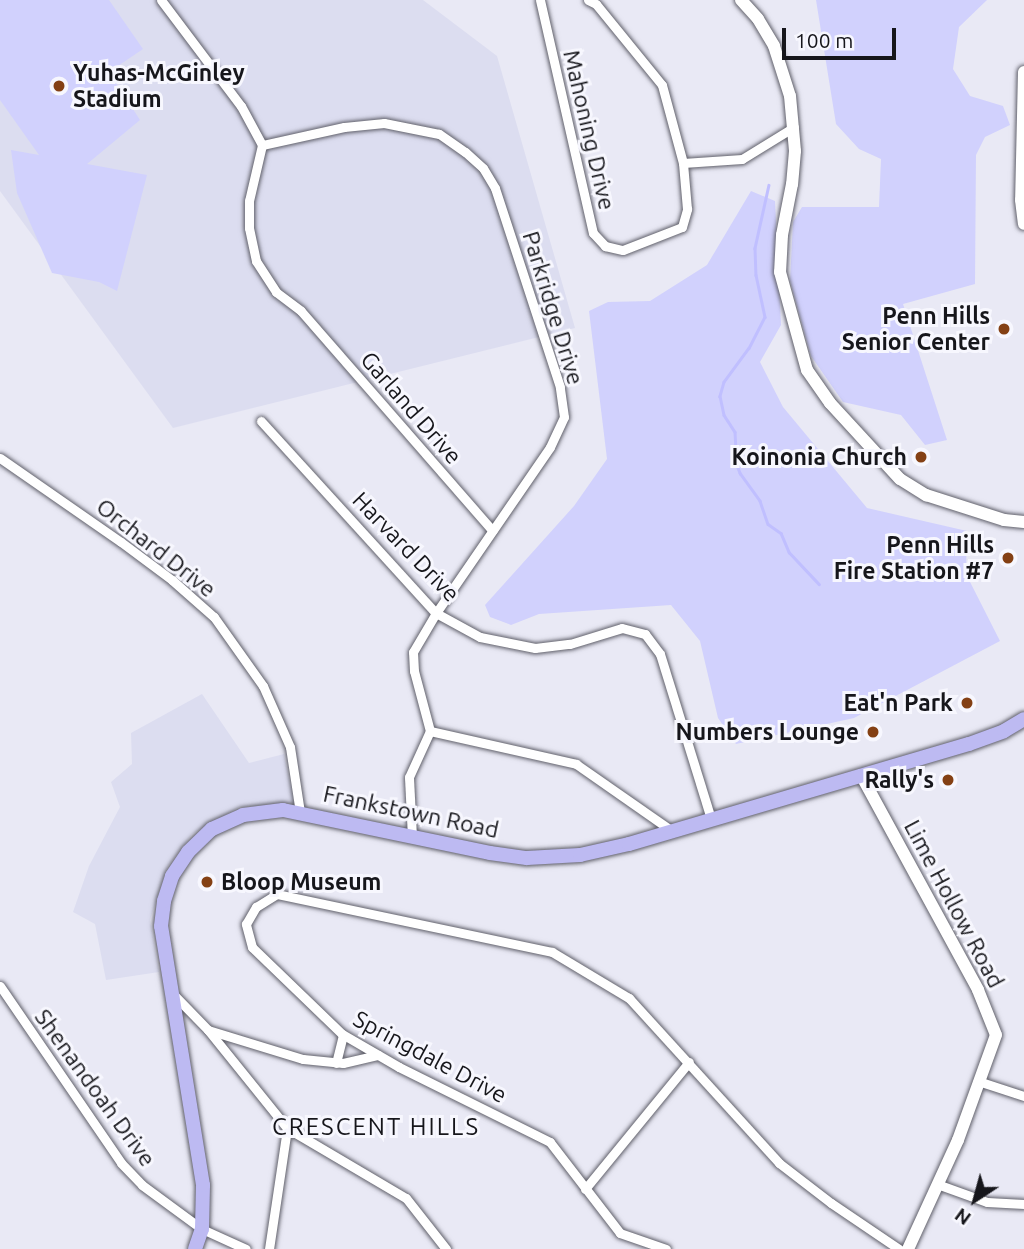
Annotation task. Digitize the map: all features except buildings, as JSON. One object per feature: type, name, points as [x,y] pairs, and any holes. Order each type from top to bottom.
[{"type":"main road","name":"Frankstown Road","points":[[195,1249],[202,1229],[203,1185],[161,926],[167,889],[178,865],[203,836],[231,820],[270,810],[300,811],[490,853],[546,858],[603,851],[986,739],[1024,719]]},
{"type":"street","points":[[161,0],[241,106],[262,145]]},
{"type":"street","name":"Mahoning Drive","points":[[540,0],[593,233],[605,246],[623,250],[681,227],[687,209],[682,163],[662,85],[596,4],[588,0]]},
{"type":"street","points":[[741,0],[758,19],[774,46],[790,96],[794,127],[792,184],[782,235],[780,272],[800,353],[815,383],[887,467],[912,488],[1004,520],[1024,522]]},
{"type":"street","points":[[1024,72],[1021,200],[1024,225]]},
{"type":"street","name":"Parkridge Drive","points":[[262,145],[344,127],[384,122],[439,134],[465,152],[483,168],[495,187],[560,387],[564,417],[550,447],[436,613],[413,652],[414,671],[430,732]]},
{"type":"street","points":[[682,163],[742,159],[794,127]]},
{"type":"street","name":"Garland Drive","points":[[262,145],[249,201],[249,228],[256,261],[276,292],[301,312],[492,530]]},
{"type":"street","name":"Harvard Drive","points":[[261,421],[436,613],[480,637],[535,648],[570,644],[622,628],[645,634],[660,654],[711,819]]},
{"type":"street","name":"Orchard Drive","points":[[0,458],[121,542],[214,617],[263,686],[290,747],[300,811]]},
{"type":"street","points":[[412,837],[409,777],[430,732],[576,764],[672,831]]},
{"type":"street","name":"Lime Hollow Road","points":[[861,775],[978,990],[996,1035],[981,1082],[908,1249]]},
{"type":"street","name":"Springdale Drive","points":[[666,1249],[621,1233],[551,1142],[343,1035],[252,947],[246,924],[256,907],[277,894],[552,952],[629,998],[779,1163],[831,1203],[899,1249]]},
{"type":"street","name":"Shenandoah Drive","points":[[0,986],[121,1163],[142,1185],[202,1229],[246,1249]]},
{"type":"street","points":[[170,991],[208,1030],[287,1128],[406,1198],[446,1249]]},
{"type":"street","points":[[208,1030],[303,1059],[336,1063],[378,1055]]},
{"type":"street","points":[[336,1063],[343,1035]]},
{"type":"street","points":[[585,1189],[689,1062]]},
{"type":"street","points":[[981,1082],[1024,1096]]},
{"type":"street","points":[[268,1249],[287,1128]]},
{"type":"street","points":[[937,1184],[987,1202],[1024,1204]]},
{"type":"shaded area","points":[[0,0],[423,0],[497,56],[575,328],[173,428],[0,191]]},
{"type":"shaded area","name":"Yuhas-McGinley Stadium","points":[[0,0],[109,0],[143,49],[109,72],[140,120],[87,164],[147,175],[117,291],[99,282],[52,273],[17,193],[11,150],[39,155],[0,100]]},
{"type":"shaded area","points":[[816,0],[987,0],[959,27],[953,69],[970,96],[1003,106],[1010,125],[985,137],[976,155],[975,284],[903,304],[947,440],[925,445],[901,415],[843,402],[811,356],[790,281],[793,222],[802,207],[879,207],[881,159],[859,149],[836,124]]},
{"type":"shaded area","points":[[751,191],[775,201],[781,325],[760,362],[783,407],[867,508],[967,531],[966,574],[1000,641],[854,718],[736,744],[718,718],[700,641],[671,605],[539,614],[511,625],[490,617],[485,605],[574,506],[607,459],[589,311],[608,302],[650,301],[707,265]]},
{"type":"shaded area","points":[[202,694],[249,763],[284,754],[294,803],[239,807],[192,834],[167,867],[150,920],[159,972],[106,980],[95,924],[73,912],[89,866],[120,807],[111,782],[132,764],[131,733]]},
{"type":"waterway","points":[[769,185],[755,248],[756,275],[765,317],[749,348],[724,382],[720,396],[724,415],[735,432],[740,473],[760,501],[768,524],[781,533],[789,552],[819,584]]},
{"type":"place","name":"Yuhas-McGinley Stadium","points":[[59,86]]},
{"type":"place","name":"Penn Hills Senior Center","points":[[1004,329]]},
{"type":"place","name":"Koinonia Church","points":[[921,457]]},
{"type":"place","name":"Penn Hills Fire Station #7","points":[[1008,558]]},
{"type":"place","name":"Eat'n Park","points":[[967,703]]},
{"type":"place","name":"Numbers Lounge","points":[[873,732]]},
{"type":"place","name":"Rally's","points":[[948,780]]},
{"type":"place","name":"Bloop Museum","points":[[207,882]]},
{"type":"district","name":"CRESCENT HILLS","points":[[376,1127]]}]
